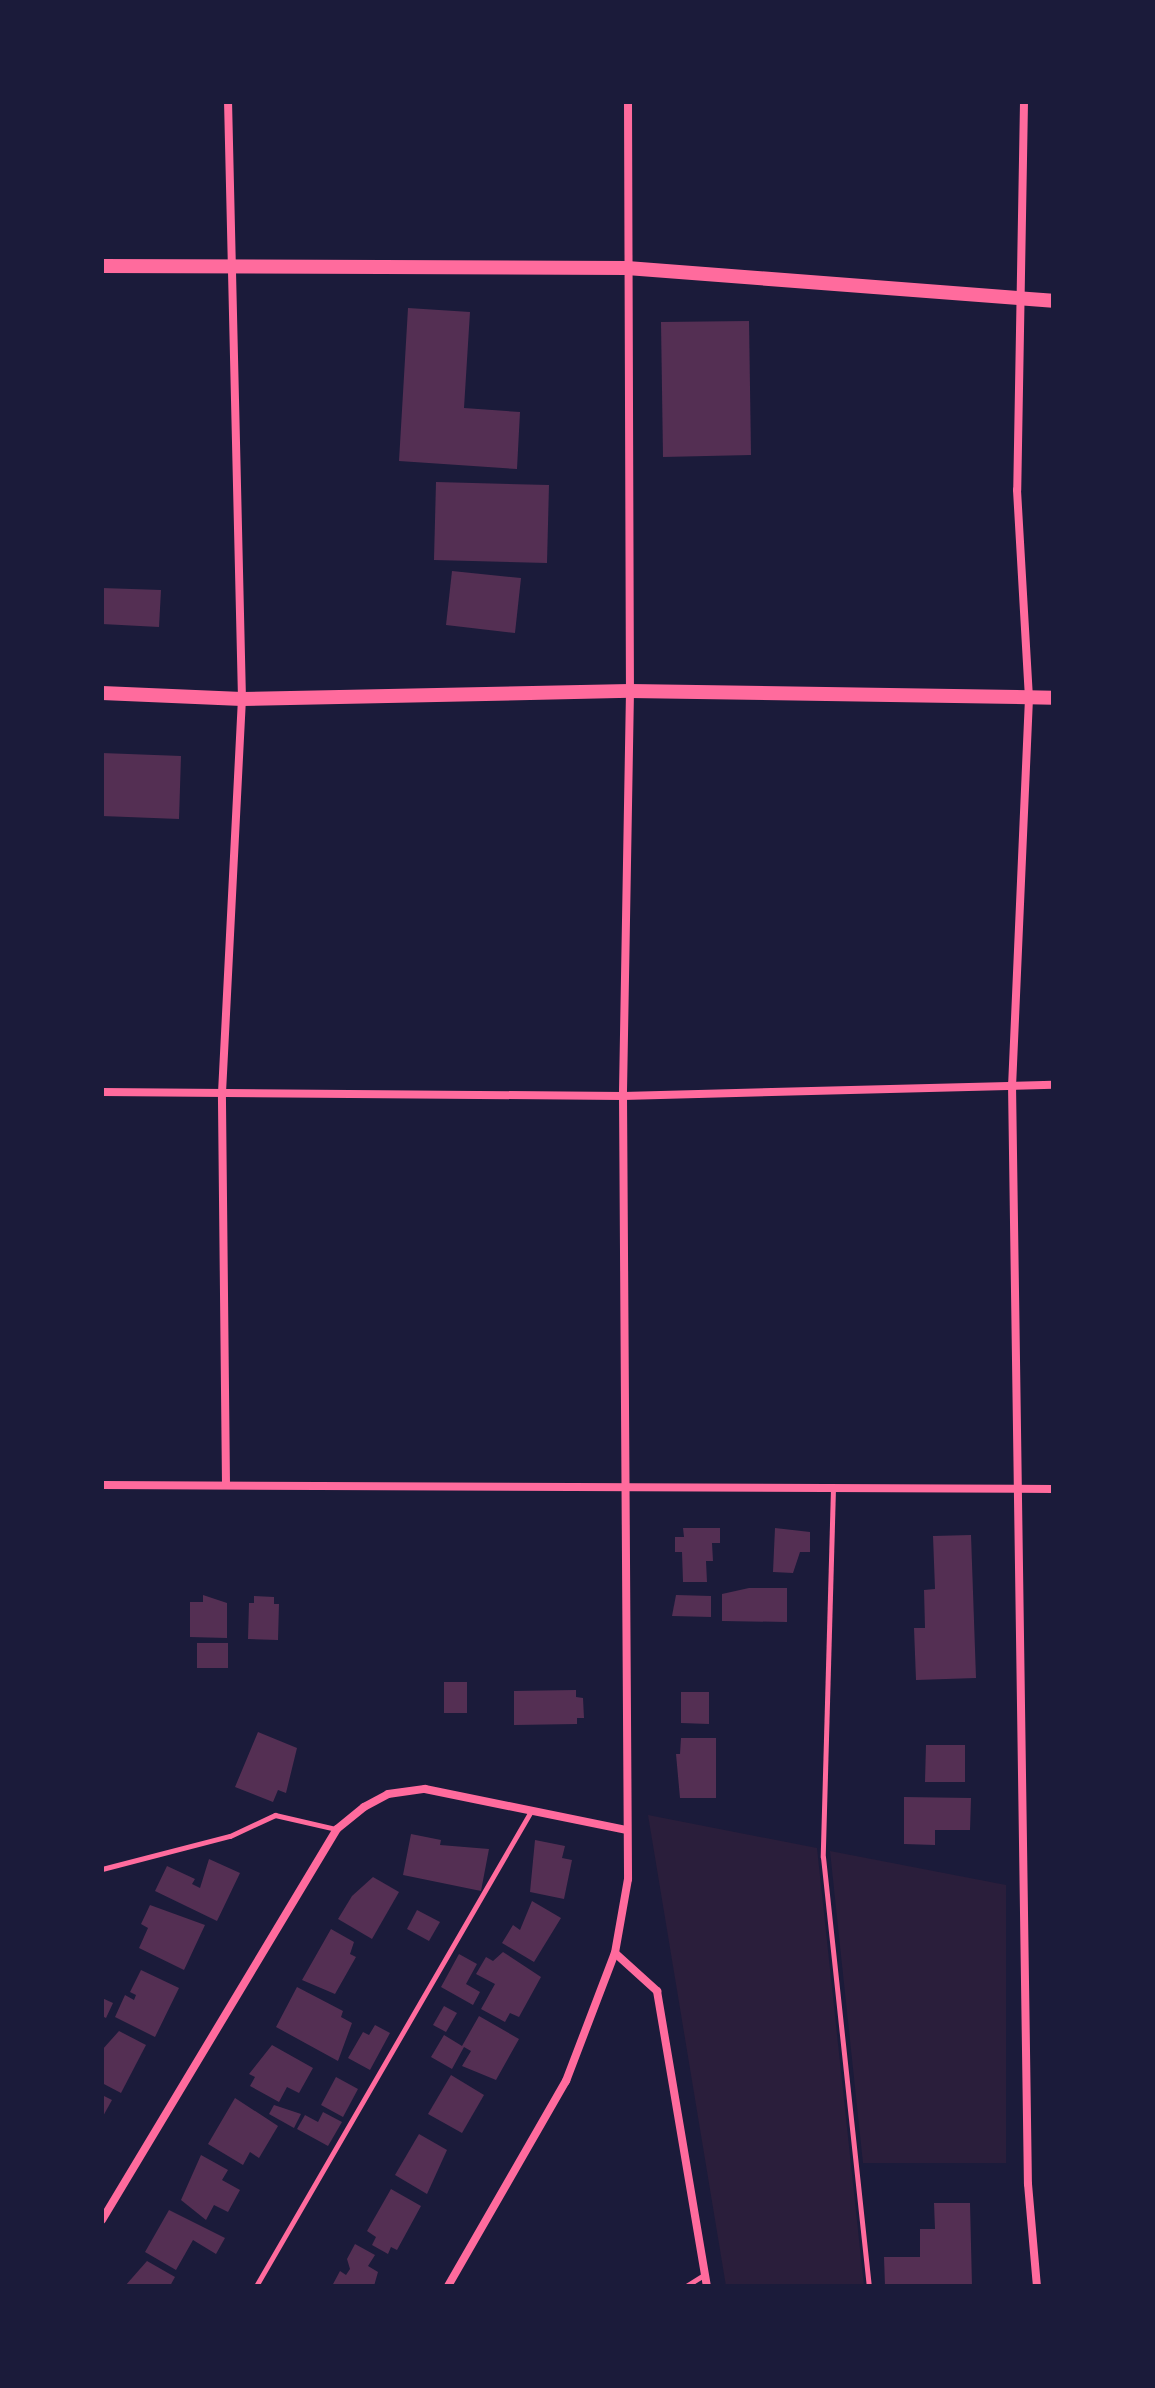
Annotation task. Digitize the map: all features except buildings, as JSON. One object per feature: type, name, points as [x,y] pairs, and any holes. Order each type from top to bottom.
[{"type":"main road","points":[[102,266],[627,268],[1053,301]]},
{"type":"main road","points":[[102,693],[242,699],[630,691],[1053,698]]},
{"type":"street","points":[[226,1485],[222,1093],[242,699],[228,102]]},
{"type":"street","points":[[448,2286],[566,2081],[615,1953],[628,1879],[623,1096],[630,691],[628,102]]},
{"type":"street","points":[[1024,102],[1017,490],[1029,698],[1012,1084],[1028,2184],[1037,2286]]},
{"type":"street","points":[[102,1092],[623,1096],[1053,1085]]},
{"type":"street","points":[[102,1485],[1053,1489]]},
{"type":"street","points":[[102,2220],[337,1829],[388,1794],[425,1789],[626,1830]]},
{"type":"street","points":[[615,1953],[657,1991],[707,2286]]},
{"type":"lane","points":[[833,1488],[823,1857],[869,2286]]},
{"type":"lane","points":[[256,2286],[531,1811]]},
{"type":"lane","points":[[102,1869],[230,1836],[275,1815],[337,1829]]},
{"type":"lane","points":[[686,2286],[705,2274]]},
{"type":"shaded area","points":[[648,1815],[817,1848],[864,2286],[726,2286]]},
{"type":"shaded area","points":[[830,1851],[1006,1885],[1006,2163],[863,2163]]}]
